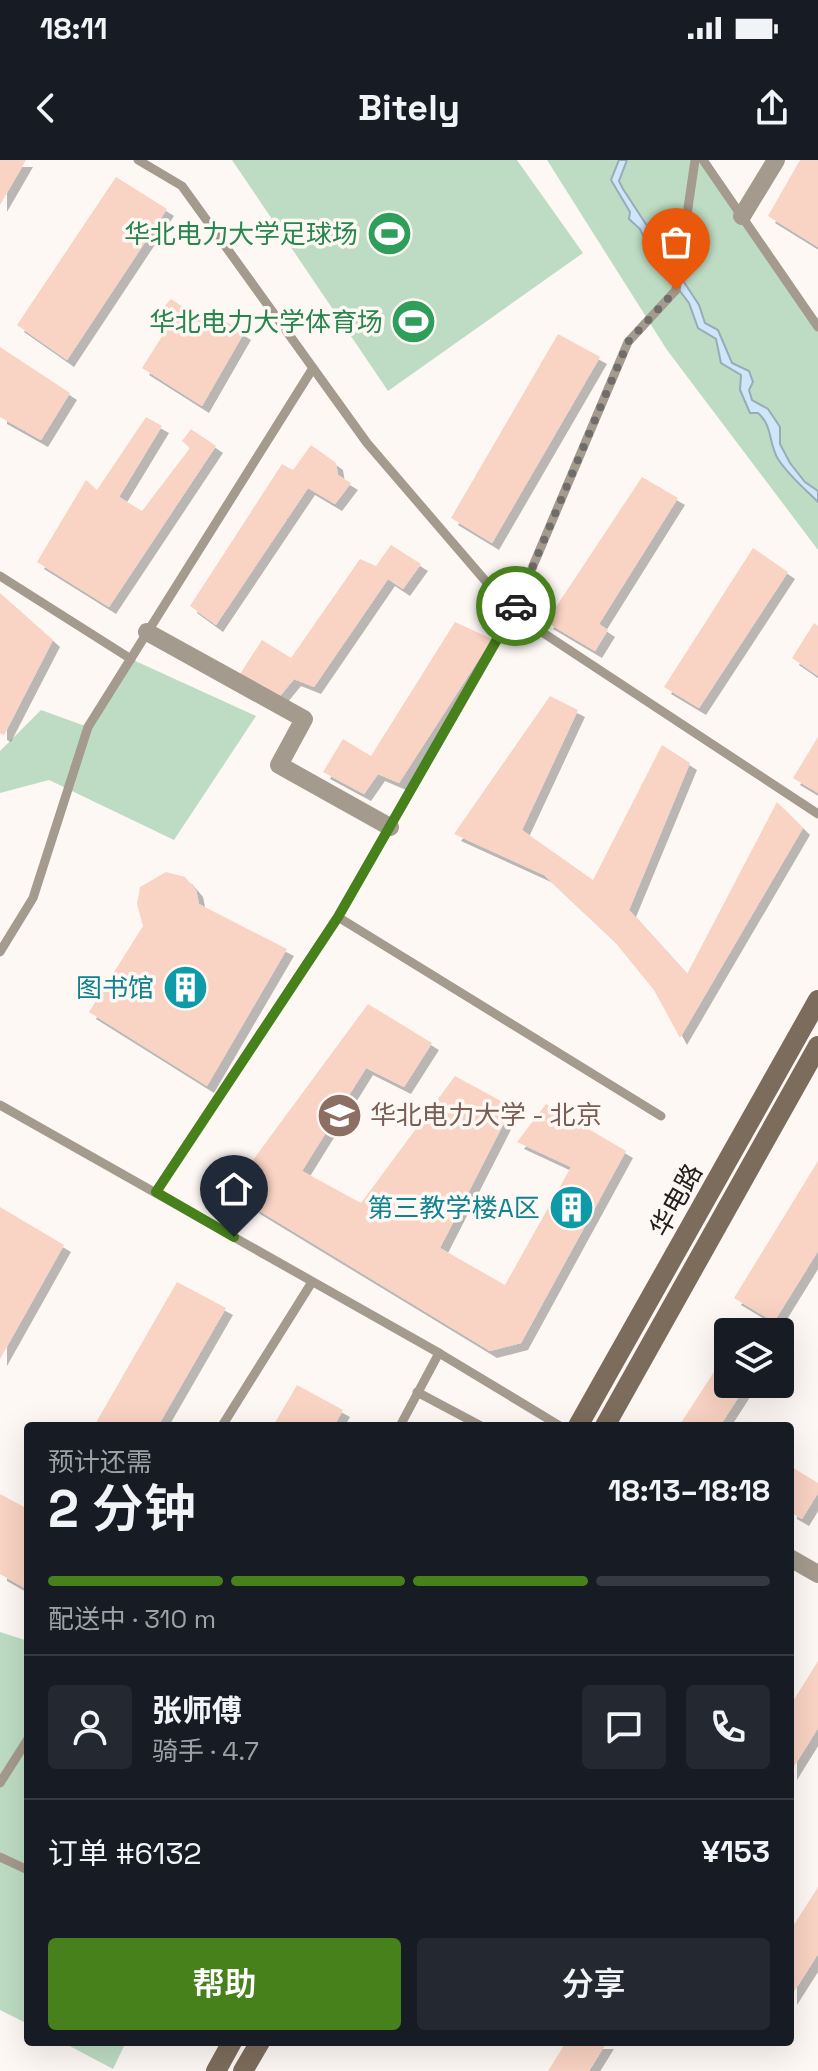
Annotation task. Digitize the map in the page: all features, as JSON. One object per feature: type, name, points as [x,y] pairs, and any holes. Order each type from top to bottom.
[{"type":"street","points":[[742,216],[776,160]]},
{"type":"street","points":[[147,632],[304,719],[279,765],[390,827]]},
{"type":"street","name":"华电路","points":[[580,1422],[818,1000]]},
{"type":"street","name":"华电路","points":[[607,1422],[818,1046]]},
{"type":"street","points":[[794,1560],[818,1574]]},
{"type":"street","points":[[216,2071],[230,2046]]},
{"type":"street","points":[[243,2071],[258,2046]]},
{"type":"lane","points":[[138,160],[182,186],[367,443],[513,613],[818,814]]},
{"type":"lane","points":[[156,1192],[338,917],[513,613],[628,342],[676,290],[695,160]]},
{"type":"lane","points":[[703,160],[818,327]]},
{"type":"lane","points":[[0,952],[33,898],[88,727],[313,368]]},
{"type":"lane","points":[[0,576],[131,659]]},
{"type":"lane","points":[[338,917],[661,1116]]},
{"type":"lane","points":[[0,1105],[439,1353],[553,1422]]},
{"type":"lane","points":[[224,1422],[312,1282]]},
{"type":"lane","points":[[402,1422],[439,1353]]},
{"type":"lane","points":[[417,1392],[473,1422]]},
{"type":"lane","points":[[0,1783],[24,1745]]},
{"type":"lane","points":[[0,1857],[24,1868]]},
{"type":"green space","name":"华北电力大学体育场","points":[[232,160],[517,160],[583,253],[388,391]]},
{"type":"green space","points":[[547,160],[702,160],[818,327],[818,550],[667,350]]},
{"type":"green space","points":[[131,659],[256,716],[174,840],[49,780],[0,793],[0,751],[41,710],[88,727]]},
{"type":"green space","points":[[0,1632],[24,1640],[24,2022],[0,2010]]},
{"type":"green space","points":[[70,2046],[124,2046],[113,2069]]},
{"type":"water","points":[[619,160],[627,160],[619,181],[623,189],[699,305],[705,323],[718,330],[732,363],[749,371],[753,382],[749,390],[752,400],[768,409],[780,427],[780,444],[805,482],[818,491],[818,502],[778,459],[763,418],[758,413],[750,413],[740,390],[741,375],[721,363],[716,339],[698,328],[689,303],[654,257],[640,229],[629,219],[630,212],[611,180]]},
{"type":"building","points":[[0,160],[26,160],[0,205]]},
{"type":"building","points":[[800,160],[818,160],[818,247],[768,216]]},
{"type":"building","points":[[116,177],[167,209],[67,360],[17,325]]},
{"type":"building","points":[[171,299],[201,319],[209,311],[244,333],[202,406],[142,368],[173,319],[162,309]]},
{"type":"building","points":[[558,334],[600,357],[492,543],[451,518]]},
{"type":"building","points":[[0,347],[70,393],[41,440],[0,417]]},
{"type":"building","points":[[146,417],[162,426],[119,497],[142,511],[190,448],[182,441],[191,429],[216,446],[109,607],[37,562],[86,480],[97,490]]},
{"type":"building","points":[[311,445],[336,463],[338,475],[351,483],[335,504],[308,488],[216,625],[190,606],[282,464],[293,470]]},
{"type":"building","points":[[642,477],[678,498],[599,624],[608,630],[595,651],[546,622]]},
{"type":"building","points":[[391,545],[421,564],[403,589],[388,579],[314,687],[294,679],[276,701],[238,677],[262,640],[291,658],[360,559],[376,566]]},
{"type":"building","points":[[753,548],[788,572],[699,708],[664,687]]},
{"type":"building","points":[[0,593],[53,640],[4,735],[0,733]]},
{"type":"building","points":[[455,622],[492,639],[399,783],[378,774],[364,794],[323,772],[343,739],[371,756]]},
{"type":"building","points":[[814,623],[818,626],[818,676],[792,658]]},
{"type":"building","points":[[550,696],[578,710],[522,830],[593,880],[662,745],[690,763],[629,910],[687,974],[777,802],[803,828],[680,1038],[654,990],[614,941],[544,875],[454,834]]},
{"type":"building","points":[[818,737],[818,793],[793,778]]},
{"type":"building","name":"图书馆","points":[[166,872],[185,877],[196,890],[199,904],[287,949],[207,1086],[89,1012],[143,926],[137,904],[140,887]]},
{"type":"building","points":[[368,1004],[432,1043],[404,1087],[366,1068],[302,1171],[361,1203],[455,1076],[512,1107],[440,1248],[505,1285],[571,1167],[517,1142],[546,1104],[626,1151],[521,1343],[490,1351],[253,1207],[239,1179]]},
{"type":"building","points":[[818,1161],[818,1251],[776,1318],[767,1318],[734,1298]]},
{"type":"building","points":[[0,1207],[64,1245],[0,1359]]},
{"type":"building","points":[[177,1282],[226,1308],[160,1422],[96,1422]]},
{"type":"building","points":[[714,1372],[714,1398],[738,1398],[723,1422],[682,1422]]},
{"type":"building","points":[[297,1385],[343,1410],[336,1422],[275,1422]]},
{"type":"building","points":[[794,1468],[818,1483],[818,1493],[802,1519],[794,1514]]},
{"type":"building","points":[[0,1494],[24,1507],[24,1588],[0,1574]]},
{"type":"building","points":[[818,1661],[818,1728],[794,1767],[794,1700]]},
{"type":"building","points":[[818,1887],[818,1954],[794,1992],[794,1925]]},
{"type":"building","points":[[564,2046],[605,2046],[589,2071],[548,2071]]},
{"type":"way so far","points":[[516,606],[628,342],[676,290]]},
{"type":"place","name":"华北电力大学足球场","points":[[389,234]]},
{"type":"place","name":"华北电力大学体育场","points":[[414,322]]},
{"type":"place","name":"图书馆","points":[[185,988]]},
{"type":"place","name":"华北电力大学 - 北京","points":[[339,1115]]},
{"type":"place","name":"第三教学楼A区","points":[[571,1208]]},
{"type":"route","points":[[234,1237],[156,1192],[338,917],[516,606]]}]
